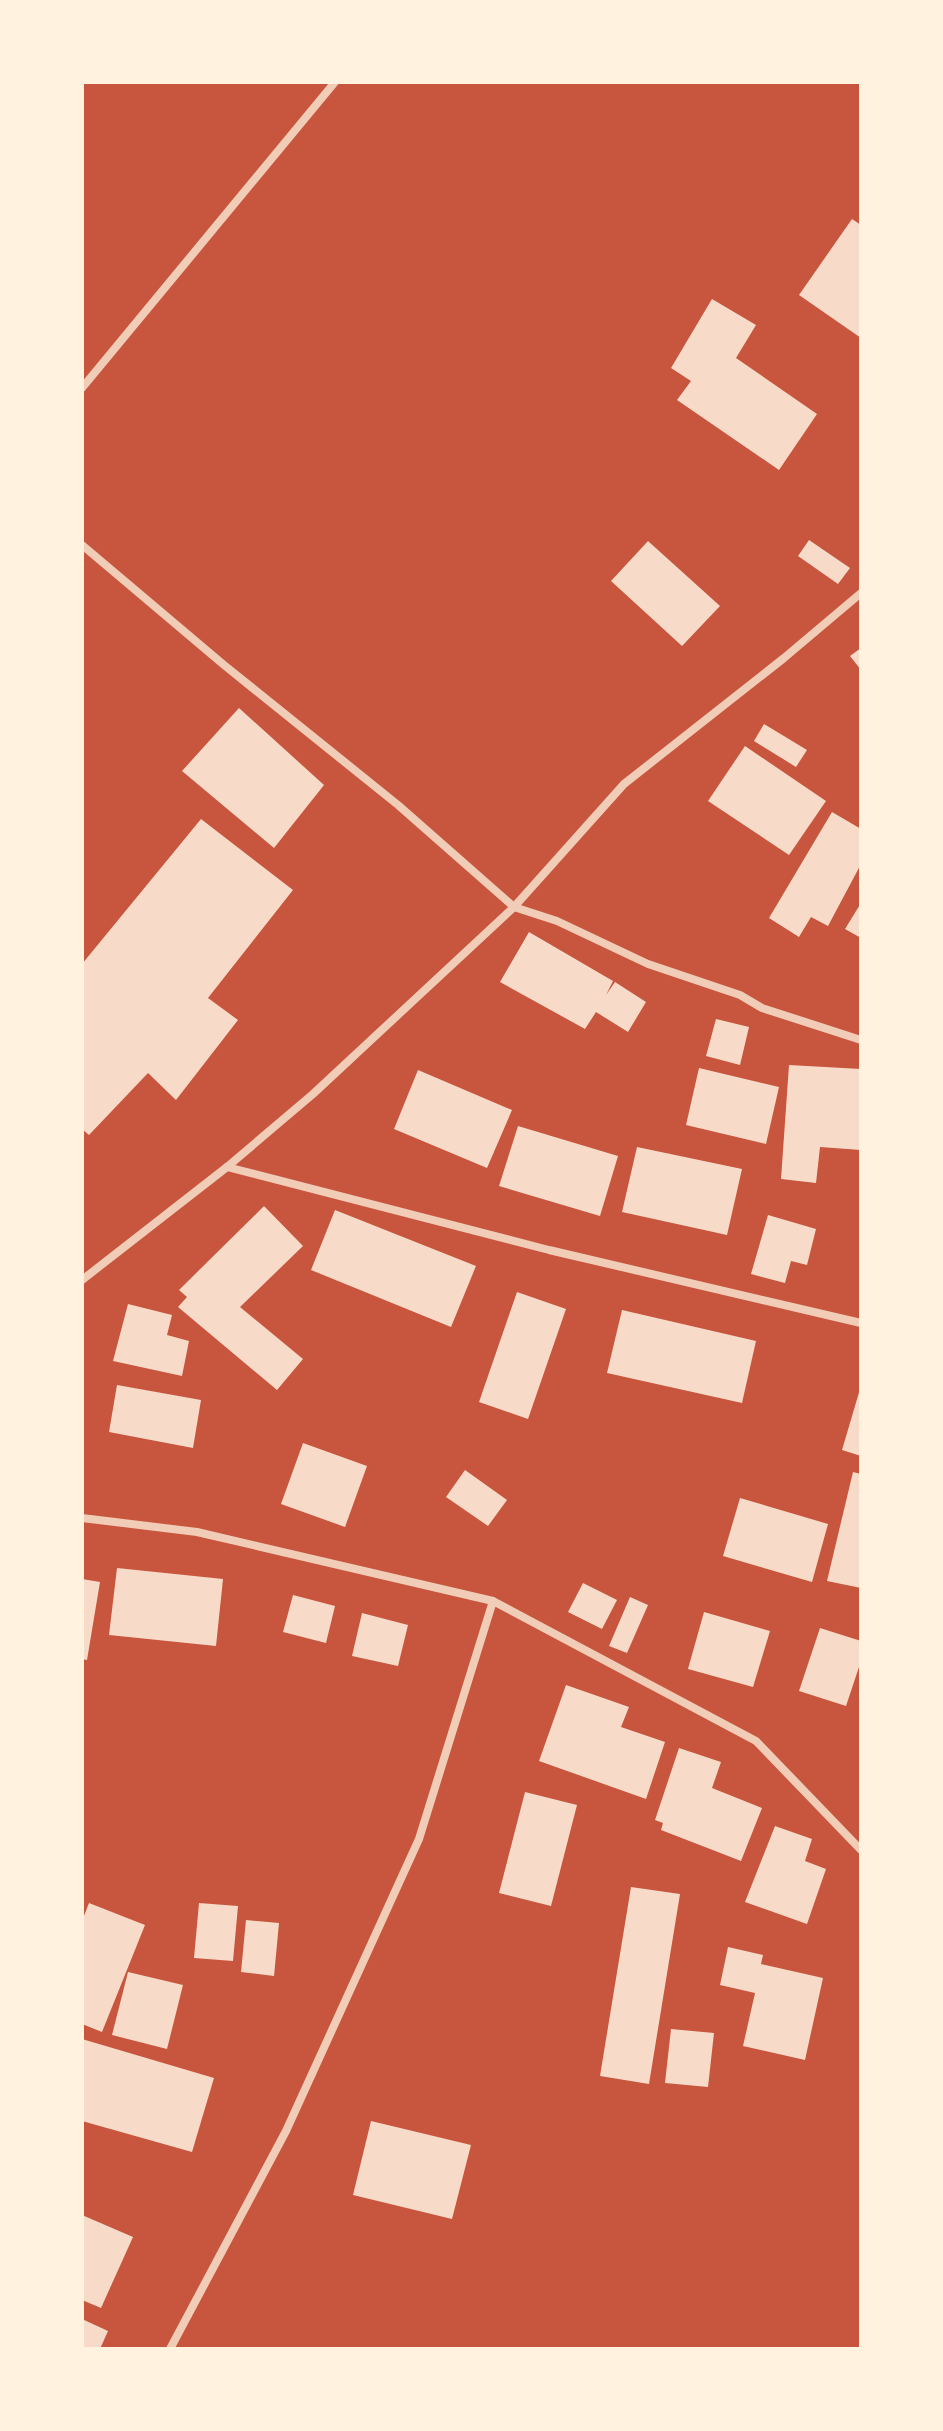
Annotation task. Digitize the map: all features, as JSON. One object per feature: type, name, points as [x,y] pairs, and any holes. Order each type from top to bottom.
[{"type":"street","points":[[82,388],[335,82]]},
{"type":"street","points":[[82,545],[224,665],[398,805],[514,907],[557,921],[648,964],[740,995],[762,1008],[861,1040]]},
{"type":"street","points":[[82,1280],[227,1167],[313,1094],[514,907],[624,784],[861,593]]},
{"type":"street","points":[[227,1167],[549,1250],[861,1323]]},
{"type":"street","points":[[82,1518],[197,1532],[493,1601],[756,1741],[861,1850]]},
{"type":"street","points":[[170,2349],[286,2131],[419,1839],[493,1601]]},
{"type":"building","points":[[852,219],[861,225],[861,338],[799,295]]},
{"type":"building","points":[[712,299],[756,325],[736,358],[817,414],[779,470],[677,400],[691,381],[671,368]]},
{"type":"building","points":[[809,540],[850,568],[838,584],[798,556]]},
{"type":"building","points":[[648,541],[720,606],[682,646],[611,581]]},
{"type":"building","points":[[861,648],[861,670],[850,656]]},
{"type":"building","points":[[239,708],[324,785],[274,848],[182,771]]},
{"type":"building","points":[[764,724],[807,750],[796,767],[754,741]]},
{"type":"building","points":[[745,746],[826,801],[789,855],[708,801]]},
{"type":"building","points":[[832,812],[861,829],[861,864],[828,926],[811,917],[799,937],[769,918]]},
{"type":"building","points":[[201,819],[293,890],[208,998],[238,1020],[176,1100],[148,1073],[89,1135],[82,1129],[82,964]]},
{"type":"building","points":[[861,903],[861,938],[845,929]]},
{"type":"building","points":[[529,932],[613,981],[606,995],[615,982],[646,1002],[628,1032],[596,1012],[585,1029],[500,982]]},
{"type":"building","points":[[716,1019],[749,1027],[740,1065],[706,1056]]},
{"type":"building","points":[[789,1065],[861,1069],[861,1150],[820,1147],[816,1183],[781,1179]]},
{"type":"building","points":[[699,1068],[779,1087],[766,1144],[686,1125]]},
{"type":"building","points":[[418,1070],[512,1110],[487,1168],[394,1129]]},
{"type":"building","points":[[518,1126],[618,1156],[600,1216],[499,1186]]},
{"type":"building","points":[[637,1147],[742,1169],[727,1235],[622,1212]]},
{"type":"building","points":[[264,1206],[303,1246],[240,1307],[303,1359],[277,1390],[178,1307],[187,1297],[179,1290]]},
{"type":"building","points":[[335,1210],[476,1266],[451,1327],[311,1270]]},
{"type":"building","points":[[768,1215],[816,1229],[807,1265],[791,1261],[785,1283],[751,1274]]},
{"type":"building","points":[[517,1292],[566,1309],[528,1419],[479,1402]]},
{"type":"building","points":[[128,1304],[172,1315],[167,1335],[189,1341],[182,1376],[113,1361]]},
{"type":"building","points":[[622,1310],[756,1341],[742,1403],[607,1373]]},
{"type":"building","points":[[117,1385],[201,1400],[193,1448],[109,1432]]},
{"type":"building","points":[[861,1389],[861,1456],[842,1450]]},
{"type":"building","points":[[303,1443],[367,1466],[345,1527],[281,1504]]},
{"type":"building","points":[[465,1470],[507,1500],[488,1526],[446,1497]]},
{"type":"building","points":[[853,1472],[861,1474],[861,1588],[827,1581]]},
{"type":"building","points":[[740,1498],[828,1524],[812,1582],[723,1556]]},
{"type":"building","points":[[117,1568],[223,1579],[216,1646],[109,1635]]},
{"type":"building","points":[[82,1579],[100,1582],[87,1660],[82,1659]]},
{"type":"building","points":[[583,1583],[617,1600],[602,1629],[568,1612]]},
{"type":"building","points":[[293,1595],[335,1606],[326,1643],[283,1632]]},
{"type":"building","points":[[630,1597],[648,1605],[627,1653],[609,1646]]},
{"type":"building","points":[[704,1612],[770,1631],[753,1687],[688,1669]]},
{"type":"building","points":[[362,1613],[408,1625],[398,1666],[352,1656]]},
{"type":"building","points":[[820,1628],[861,1641],[861,1661],[846,1706],[799,1691]]},
{"type":"building","points":[[566,1685],[629,1707],[621,1727],[665,1742],[646,1799],[539,1761]]},
{"type":"building","points":[[679,1748],[721,1762],[712,1788],[762,1808],[741,1861],[661,1830],[663,1823],[655,1820]]},
{"type":"building","points":[[525,1792],[577,1805],[551,1906],[499,1893]]},
{"type":"building","points":[[775,1826],[812,1839],[805,1861],[826,1869],[807,1924],[745,1902]]},
{"type":"building","points":[[631,1887],[680,1894],[649,2084],[600,2076]]},
{"type":"building","points":[[89,1903],[145,1925],[102,2032],[82,2024],[82,1921]]},
{"type":"building","points":[[199,1903],[238,1906],[233,1961],[194,1958]]},
{"type":"building","points":[[246,1920],[279,1923],[274,1976],[241,1972]]},
{"type":"building","points":[[728,1947],[763,1955],[761,1964],[823,1978],[805,2060],[743,2046],[755,1993],[720,1985]]},
{"type":"building","points":[[128,1972],[183,1985],[167,2049],[112,2035]]},
{"type":"building","points":[[671,2029],[714,2033],[708,2087],[665,2083]]},
{"type":"building","points":[[82,2039],[214,2078],[192,2152],[82,2121]]},
{"type":"building","points":[[371,2121],[471,2145],[452,2219],[353,2195]]},
{"type":"building","points":[[82,2215],[133,2237],[101,2308],[82,2300]]},
{"type":"building","points":[[82,2319],[108,2331],[100,2349],[82,2349]]}]
